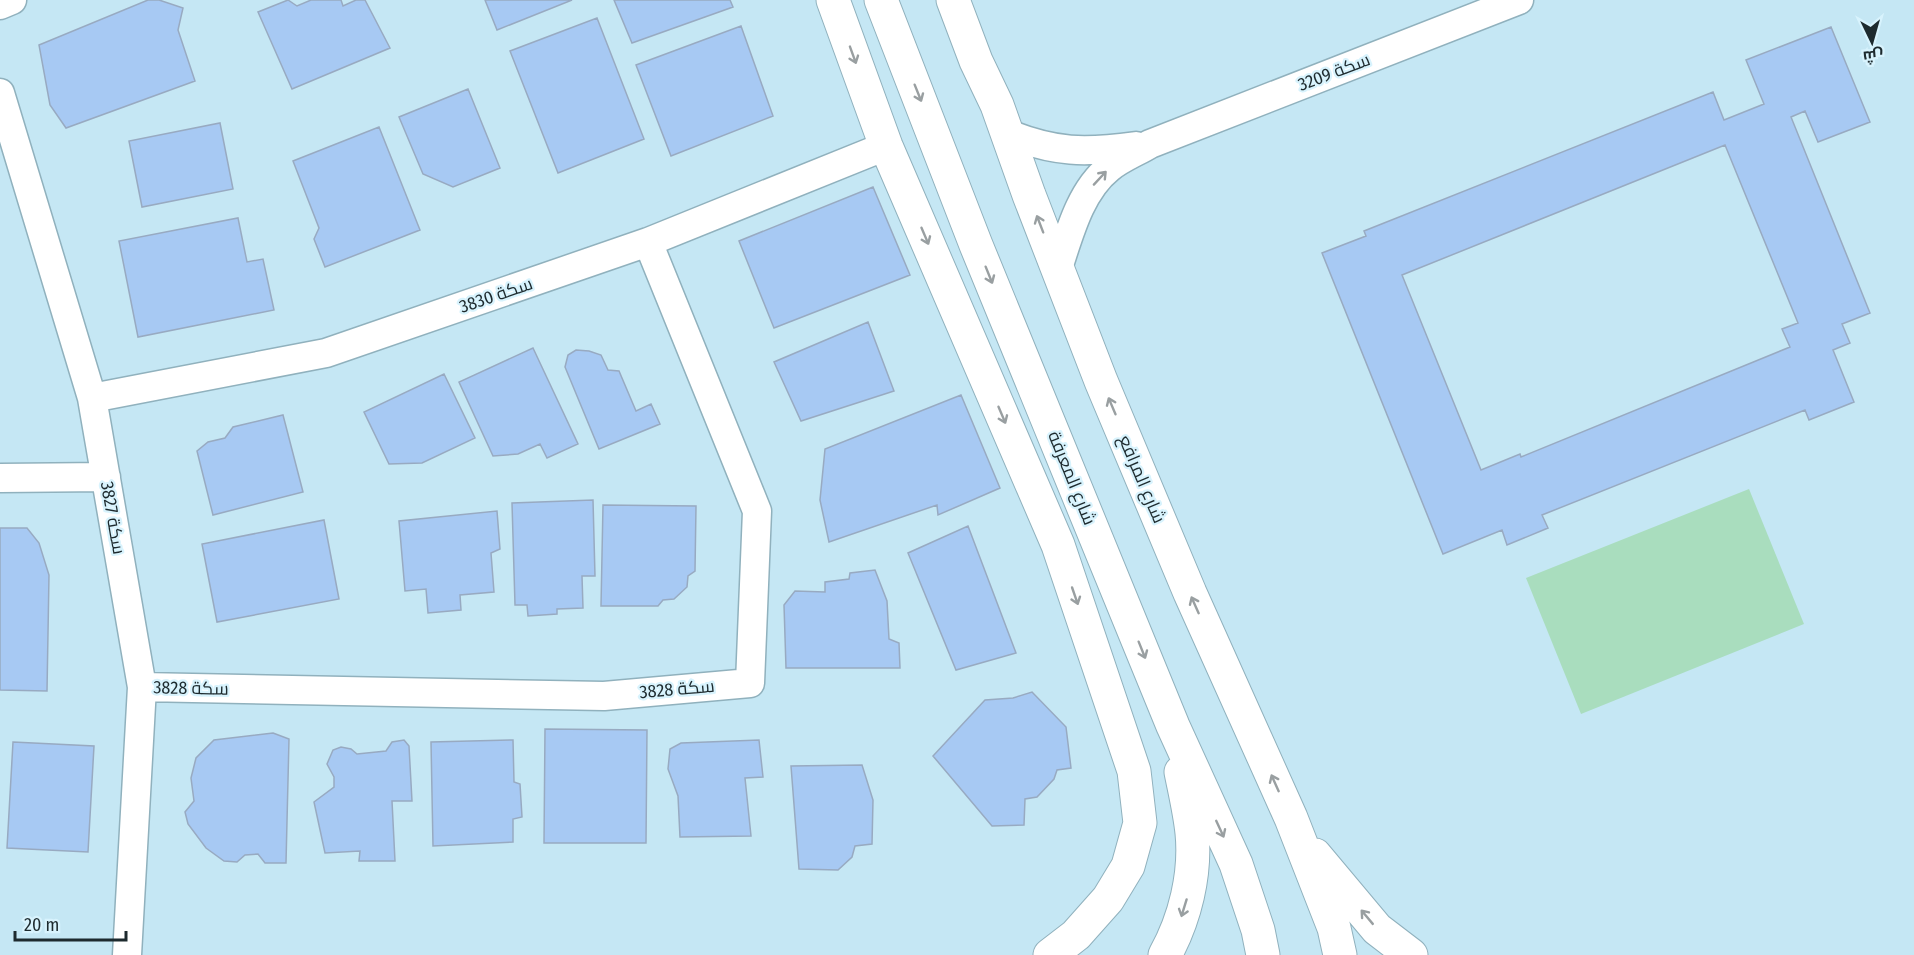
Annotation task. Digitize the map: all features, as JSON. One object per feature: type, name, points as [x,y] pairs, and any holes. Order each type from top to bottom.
[{"type":"main road","points":[[834,0],[886,146],[1058,545],[1134,771],[1140,823],[1128,866],[1108,899],[1076,935],[1050,955]]},
{"type":"main road","name":"شارع المعرفة","points":[[880,0],[976,245],[1173,726],[1236,864],[1258,930],[1263,955]]},
{"type":"main road","name":"شارع المرافع","points":[[953,0],[1101,381],[1190,593],[1291,818],[1334,928],[1341,955]]},
{"type":"main road","points":[[1165,955],[1174,939],[1191,886],[1192,834],[1173,726]]},
{"type":"main road","points":[[1291,818],[1319,861],[1377,929],[1412,955]]},
{"type":"street","points":[[0,5],[12,0]]},
{"type":"street","name":"سكة 3209","points":[[1058,268],[1071,229],[1089,189],[1109,168],[1150,144],[1519,0]]},
{"type":"street","name":"سكة 3827","points":[[0,93],[92,398],[142,687],[127,955]]},
{"type":"street","name":"سكة 3209","points":[[1006,133],[1029,142],[1061,150],[1095,151],[1150,144]]},
{"type":"street","name":"سكة 3830","points":[[92,398],[326,353],[648,242],[886,146]]},
{"type":"street","name":"سكة 3828","points":[[142,687],[604,696],[750,683],[757,511],[648,242]]},
{"type":"street","points":[[0,478],[106,477]]},
{"type":"green space","points":[[1749,489],[1804,624],[1581,714],[1526,578]]},
{"type":"building","points":[[148,0],[159,0],[183,8],[178,30],[195,81],[66,128],[50,105],[39,45]]},
{"type":"building","points":[[288,0],[297,6],[311,0],[341,0],[343,6],[356,0],[365,0],[390,48],[292,89],[258,12]]},
{"type":"building","points":[[485,0],[572,0],[497,30]]},
{"type":"building","points":[[614,0],[730,0],[733,7],[632,43]]},
{"type":"building","points":[[597,18],[644,139],[558,173],[510,51]]},
{"type":"building","points":[[741,26],[773,116],[671,156],[636,65]]},
{"type":"building","points":[[1831,27],[1870,122],[1818,142],[1805,111],[1791,117],[1870,313],[1842,324],[1850,343],[1833,350],[1854,402],[1809,420],[1805,410],[1542,515],[1548,528],[1507,545],[1502,530],[1443,554],[1322,253],[1366,236],[1364,231],[1713,92],[1724,120],[1764,104],[1746,60]],"holes":[[[1725,145],[1798,323],[1782,329],[1790,347],[1521,457],[1520,454],[1481,470],[1402,275]]]},
{"type":"building","points":[[468,89],[500,168],[453,187],[423,174],[399,117]]},
{"type":"building","points":[[220,123],[233,189],[142,207],[129,141]]},
{"type":"building","points":[[379,127],[420,230],[325,267],[314,239],[319,228],[293,161]]},
{"type":"building","points":[[873,187],[910,275],[774,328],[739,241]]},
{"type":"building","points":[[238,218],[247,262],[263,259],[274,310],[138,337],[119,241]]},
{"type":"building","points":[[868,322],[894,391],[801,421],[774,362]]},
{"type":"building","points":[[533,348],[578,444],[547,458],[540,444],[518,454],[493,456],[459,382]]},
{"type":"building","points":[[576,350],[601,355],[608,370],[619,371],[636,411],[651,404],[660,424],[599,449],[565,367],[568,355]]},
{"type":"building","points":[[444,374],[475,438],[422,463],[389,464],[364,412]]},
{"type":"building","points":[[961,395],[1000,488],[938,515],[937,505],[829,542],[820,500],[825,449]]},
{"type":"building","points":[[283,415],[303,492],[213,515],[197,451],[208,442],[225,438],[233,427]]},
{"type":"building","points":[[593,500],[595,576],[582,576],[583,608],[557,609],[557,614],[528,616],[527,605],[515,605],[512,503]]},
{"type":"building","points":[[603,505],[696,506],[695,571],[688,576],[687,587],[674,599],[663,600],[658,606],[601,606]]},
{"type":"building","points":[[497,511],[500,549],[491,553],[494,592],[460,595],[461,610],[428,613],[426,589],[405,591],[399,521]]},
{"type":"building","points":[[324,520],[339,599],[217,622],[202,544]]},
{"type":"building","points":[[968,526],[1016,653],[956,670],[908,553]]},
{"type":"building","points":[[0,528],[27,528],[39,543],[49,575],[47,691],[0,690]]},
{"type":"building","points":[[875,570],[887,601],[889,639],[899,643],[900,668],[786,668],[784,605],[795,591],[825,592],[825,582],[849,579],[850,573]]},
{"type":"building","points":[[1032,692],[1066,727],[1071,768],[1057,770],[1054,779],[1037,797],[1025,799],[1024,825],[992,826],[933,756],[985,700],[1013,698]]},
{"type":"building","points":[[545,729],[647,730],[646,843],[544,843]]},
{"type":"building","points":[[273,733],[289,739],[286,863],[265,863],[258,854],[245,855],[237,862],[224,861],[206,848],[188,824],[185,812],[194,801],[191,778],[196,758],[214,740]]},
{"type":"building","points":[[404,740],[409,746],[412,801],[392,801],[395,861],[359,861],[360,851],[325,853],[314,802],[334,787],[334,777],[327,764],[333,750],[341,747],[351,749],[357,754],[386,751],[392,742]]},
{"type":"building","points":[[513,740],[514,782],[520,784],[522,817],[513,819],[513,842],[433,846],[431,742]]},
{"type":"building","points":[[759,740],[763,777],[745,778],[751,836],[680,837],[678,796],[668,769],[670,749],[681,743]]},
{"type":"building","points":[[13,742],[94,746],[88,852],[7,848]]},
{"type":"building","points":[[862,765],[873,800],[872,844],[855,846],[852,857],[838,870],[799,869],[791,766]]}]
